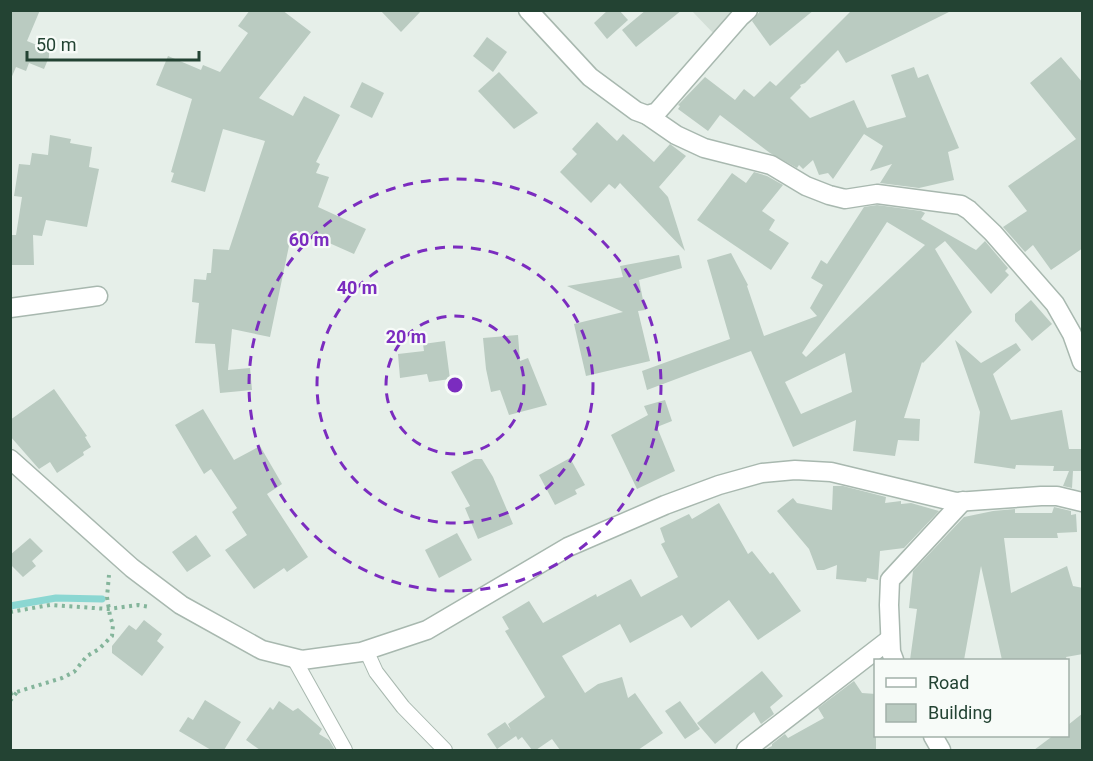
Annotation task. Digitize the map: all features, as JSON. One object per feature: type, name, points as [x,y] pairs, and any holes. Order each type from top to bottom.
[{"type":"street","points":[[528,10],[590,77],[636,111],[647,115],[676,135],[704,148],[771,165],[806,186],[844,199],[877,194],[961,205],[969,210],[993,233],[1055,304],[1072,334],[1083,362]]},
{"type":"street","points":[[647,115],[657,112],[748,10]]},
{"type":"street","points":[[10,308],[98,296]]},
{"type":"street","points":[[10,459],[132,568],[181,605],[262,650],[302,660],[366,650],[427,630],[568,547],[719,484],[762,473],[795,470],[831,472],[948,501],[1057,496],[1083,502]]},
{"type":"street","points":[[894,659],[891,652],[890,580],[963,501]]},
{"type":"street","points":[[746,750],[891,639]]},
{"type":"lane","points":[[366,650],[376,672],[403,707],[445,750]]},
{"type":"lane","points":[[293,657],[345,750]]},
{"type":"path","points":[[10,694],[74,672],[87,656],[99,649],[112,636],[113,625],[108,609],[108,547]]},
{"type":"path","points":[[10,612],[50,604],[108,609],[138,604],[154,608]]},
{"type":"path","points":[[10,701],[18,692]]},
{"type":"shaded area","points":[[692,11],[740,11],[715,35]]},
{"type":"building","points":[[10,10],[40,10],[27,41],[49,50],[49,57],[44,69],[29,63],[26,71],[16,67],[10,81]]},
{"type":"building","points":[[250,10],[282,10],[311,32],[259,98],[293,116],[304,96],[340,115],[316,162],[320,164],[316,173],[329,177],[318,207],[366,229],[354,254],[309,234],[304,246],[290,241],[270,337],[232,329],[228,370],[250,368],[252,390],[220,393],[215,344],[195,343],[199,303],[192,302],[194,279],[206,280],[207,273],[211,273],[213,249],[229,250],[265,141],[223,129],[205,192],[171,182],[174,173],[171,172],[192,99],[156,85],[168,56],[201,70],[203,65],[220,72],[248,33],[238,26]]},
{"type":"building","points":[[380,10],[422,10],[401,32]]},
{"type":"building","points":[[608,10],[619,10],[628,20],[607,39],[594,23]]},
{"type":"building","points":[[646,10],[682,10],[636,47],[622,30]]},
{"type":"building","points":[[761,10],[814,10],[770,46],[752,21]]},
{"type":"building","points":[[852,10],[953,10],[846,63],[838,50],[805,83],[800,85],[801,87],[790,98],[810,118],[854,100],[867,128],[906,117],[891,75],[914,67],[918,78],[928,74],[959,148],[948,152],[954,180],[919,188],[880,183],[892,164],[870,171],[883,146],[864,134],[833,179],[828,173],[819,175],[813,160],[803,169],[799,165],[797,168],[770,153],[720,115],[708,131],[678,109],[680,106],[678,105],[705,77],[735,100],[744,89],[754,97],[770,81],[776,86]]},
{"type":"building","points":[[487,37],[507,52],[493,72],[473,56]]},
{"type":"building","points":[[1061,57],[1083,83],[1083,248],[1051,270],[1033,245],[1025,252],[1003,227],[1027,211],[1008,186],[1076,139],[1030,83]]},
{"type":"building","points":[[499,72],[538,113],[514,129],[478,91]]},
{"type":"building","points":[[362,82],[384,93],[372,118],[350,107]]},
{"type":"building","points":[[597,122],[617,141],[623,134],[654,162],[670,144],[686,156],[659,187],[668,197],[685,251],[620,183],[615,189],[609,184],[591,203],[560,172],[577,154],[572,149]]},
{"type":"building","points":[[50,135],[71,139],[70,143],[92,147],[89,167],[99,169],[87,227],[46,220],[42,236],[33,235],[34,265],[10,265],[10,235],[16,235],[22,197],[14,196],[19,164],[30,165],[32,153],[48,155]]},
{"type":"building","points":[[754,172],[783,185],[762,211],[775,220],[769,230],[789,243],[771,270],[697,220],[732,173],[746,183]]},
{"type":"building","points":[[877,205],[921,211],[925,213],[921,219],[976,250],[985,241],[1008,268],[1005,271],[1009,275],[991,294],[945,241],[935,249],[972,312],[922,362],[904,418],[920,419],[919,441],[898,440],[895,456],[853,451],[856,420],[793,447],[751,351],[647,390],[642,371],[730,339],[707,260],[731,253],[748,285],[764,336],[817,316],[810,308],[823,285],[811,278],[821,260],[827,264],[864,207]],"holes":[[[887,222],[925,245],[806,357],[802,353]],[[845,353],[852,392],[801,414],[785,382]]]},
{"type":"building","points":[[679,255],[682,268],[639,280],[645,310],[638,311],[650,361],[586,376],[574,324],[623,312],[567,286],[623,277],[620,266]]},
{"type":"building","points":[[1031,300],[1052,324],[1032,341],[1015,321],[1015,314]]},
{"type":"building","points":[[518,335],[520,361],[528,358],[547,405],[509,415],[500,390],[491,392],[483,338]]},
{"type":"building","points":[[955,340],[981,363],[1016,343],[1021,350],[993,374],[1011,420],[1062,410],[1069,449],[1083,449],[1083,471],[1073,471],[1072,488],[1063,486],[1069,471],[1053,471],[1054,466],[1016,465],[1015,469],[974,463],[980,412]]},
{"type":"building","points":[[445,341],[450,379],[429,382],[427,374],[400,378],[398,354],[424,351],[423,344]]},
{"type":"building","points":[[54,389],[87,436],[85,437],[91,447],[83,452],[84,455],[57,473],[50,462],[39,469],[10,436],[10,420]]},
{"type":"building","points":[[665,400],[672,421],[657,427],[675,471],[637,489],[611,435],[648,415],[644,406]]},
{"type":"building","points":[[203,409],[234,460],[260,446],[282,484],[267,494],[308,557],[287,572],[284,568],[254,589],[225,550],[247,535],[232,512],[237,508],[211,469],[204,474],[175,425]]},
{"type":"building","points":[[570,458],[585,485],[575,490],[577,494],[555,505],[539,475]]},
{"type":"building","points":[[475,459],[482,459],[493,477],[513,524],[478,539],[465,508],[470,506],[451,472]]},
{"type":"building","points":[[833,486],[843,486],[886,497],[885,503],[901,501],[901,504],[911,503],[939,511],[904,548],[880,551],[878,580],[867,578],[866,582],[836,579],[837,565],[817,570],[809,549],[777,511],[793,498],[797,503],[832,510]]},
{"type":"building","points":[[719,503],[748,554],[752,551],[770,574],[773,572],[801,611],[758,640],[729,600],[691,628],[682,615],[630,643],[620,624],[562,656],[585,693],[598,684],[622,677],[628,698],[635,693],[663,733],[638,750],[560,750],[552,739],[536,750],[532,750],[522,737],[518,740],[516,736],[497,749],[487,734],[505,722],[511,730],[508,724],[545,697],[505,631],[509,629],[502,617],[529,601],[543,623],[596,594],[597,597],[631,579],[641,597],[678,577],[661,544],[665,542],[660,528],[689,514],[692,519]]},
{"type":"building","points":[[1054,507],[1071,511],[1071,515],[1076,514],[1077,532],[1057,533],[1058,538],[1004,538],[1011,593],[1067,566],[1073,586],[1083,588],[1083,654],[1066,657],[1067,659],[1002,659],[981,566],[964,659],[910,659],[917,609],[909,608],[913,571],[964,517],[1015,509],[1015,513],[1052,513]]},
{"type":"building","points":[[457,533],[472,560],[439,578],[425,550]]},
{"type":"building","points":[[196,535],[211,556],[187,572],[172,552]]},
{"type":"building","points":[[30,538],[43,551],[32,561],[36,566],[23,577],[10,564],[10,555]]},
{"type":"building","points":[[144,620],[162,634],[157,641],[164,647],[142,676],[112,653],[112,646],[129,625],[136,630]]},
{"type":"building","points":[[762,671],[783,696],[770,707],[774,714],[761,724],[754,712],[715,744],[697,723]]},
{"type":"building","points":[[854,681],[862,693],[874,694],[876,750],[764,750],[785,734],[788,738],[824,718],[818,708]]},
{"type":"building","points":[[205,700],[241,722],[224,750],[211,750],[179,731],[188,717],[193,720]]},
{"type":"building","points":[[279,701],[293,711],[298,708],[322,729],[319,734],[329,740],[335,750],[260,750],[246,740],[270,707],[273,710]]},
{"type":"building","points":[[680,701],[700,729],[685,739],[665,711]]},
{"type":"building","points":[[1083,713],[1083,750],[1034,750],[1051,737],[1069,737],[1069,724]]},
{"type":"waterway","points":[[10,606],[56,598],[102,599]]}]
